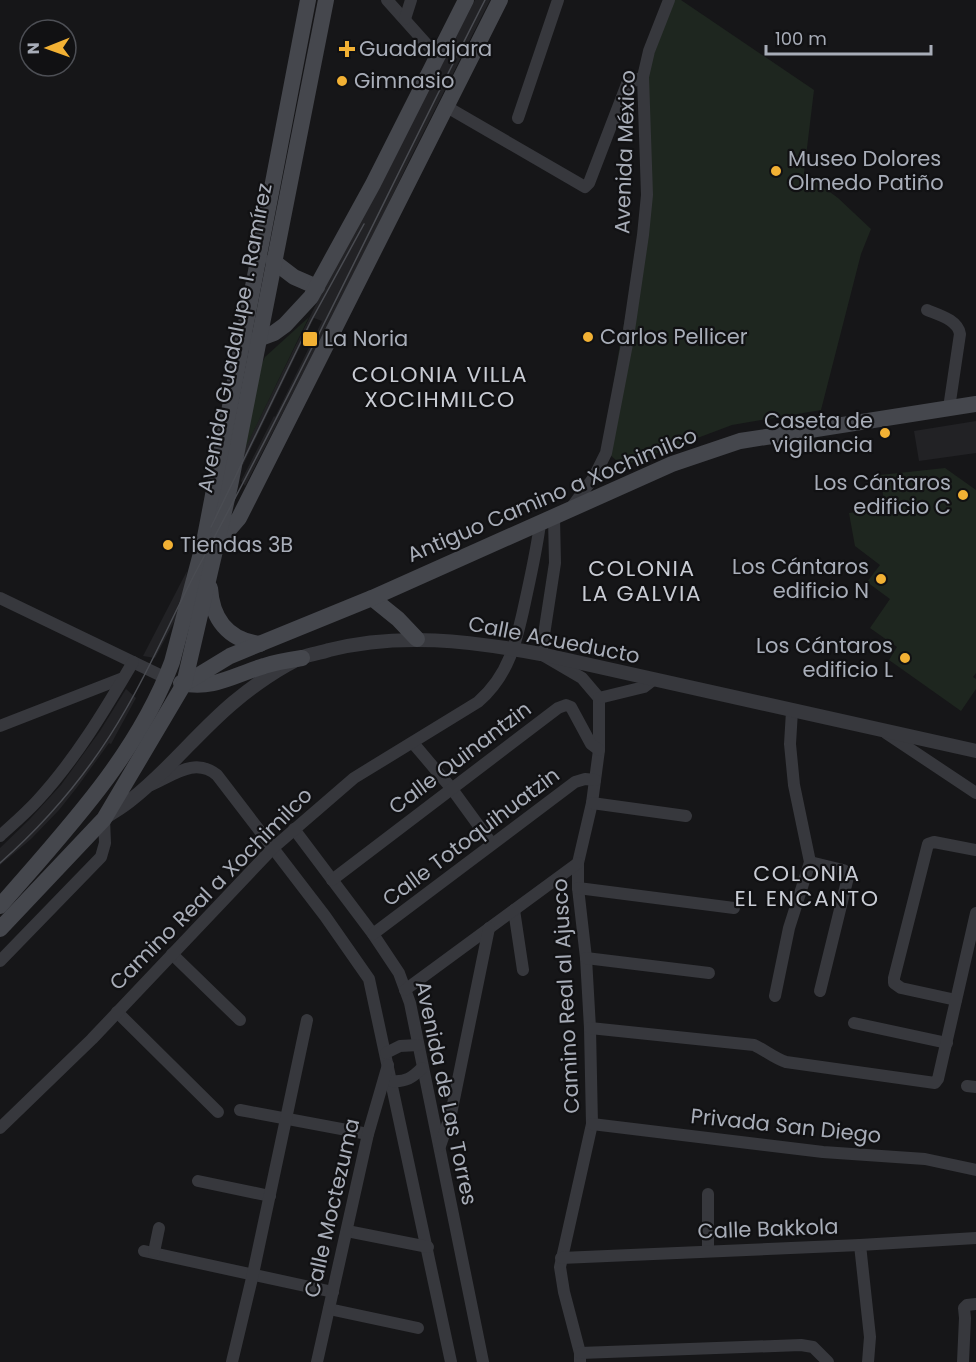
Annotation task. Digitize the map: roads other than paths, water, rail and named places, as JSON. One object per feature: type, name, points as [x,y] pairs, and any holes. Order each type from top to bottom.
[{"type":"main road","name":"Avenida Guadalupe I. Ramírez","points":[[184,684],[217,544],[308,0]]},
{"type":"main road","name":"Avenida Guadalupe I. Ramírez","points":[[0,906],[98,792],[138,730],[166,678],[199,565],[251,342],[273,261],[326,0]]},
{"type":"main road","points":[[251,342],[285,326],[317,287],[466,0]]},
{"type":"main road","points":[[217,544],[239,518],[500,0]]},
{"type":"main road","points":[[273,261],[294,277],[317,287]]},
{"type":"main road","name":"Antiguo Camino a Xochimilco","points":[[184,684],[230,656],[372,598],[672,464],[740,441],[976,404]]},
{"type":"main road","points":[[209,581],[216,617],[231,633],[245,642],[260,644]]},
{"type":"main road","points":[[372,598],[398,619],[417,639]]},
{"type":"main road","points":[[166,678],[199,686],[214,684],[265,666],[302,658]]},
{"type":"main road","points":[[0,929],[104,819],[184,684]]},
{"type":"street","points":[[387,0],[438,57]]},
{"type":"street","points":[[405,19],[411,0]]},
{"type":"street","points":[[518,118],[558,0]]},
{"type":"street","name":"Avenida México","points":[[554,518],[594,477],[606,453],[627,344],[643,235],[646,195],[643,76],[649,51],[669,0]]},
{"type":"street","points":[[447,107],[585,187],[589,183],[627,84],[643,76]]},
{"type":"street","points":[[927,310],[954,322],[959,327],[960,334],[949,408]]},
{"type":"street","points":[[554,518],[555,563],[541,654],[582,678],[599,698],[644,687],[653,680]]},
{"type":"street","name":"Camino Real a Xochimilco","points":[[0,1128],[117,1012],[273,848],[294,829],[354,778],[413,743],[489,693],[514,650],[537,551],[554,518]]},
{"type":"street","points":[[0,598],[166,678]]},
{"type":"street","name":"Calle Acueducto","points":[[104,819],[147,787],[234,703],[260,682],[302,658],[345,646],[377,641],[417,639],[482,644],[541,654],[976,751]]},
{"type":"street","points":[[0,836],[37,801],[70,760],[100,718],[133,662]]},
{"type":"street","points":[[0,726],[123,678]]},
{"type":"street","name":"Camino Real al Ajusco","points":[[580,1358],[560,1276],[561,1258],[592,1124],[590,1028],[586,958],[578,888],[578,863],[592,803],[599,750],[599,698]]},
{"type":"street","name":"Calle Quinantzin","points":[[332,880],[558,708],[566,705],[571,707],[591,744],[599,750]]},
{"type":"street","points":[[775,996],[789,928],[810,861],[794,785],[790,744],[792,711]]},
{"type":"street","points":[[883,730],[976,794]]},
{"type":"street","points":[[413,743],[452,789],[492,844]]},
{"type":"street","points":[[147,787],[193,766],[209,768],[217,775],[325,916],[369,979],[451,1362]]},
{"type":"street","name":"Calle Totoquihuatzin","points":[[374,934],[575,782],[585,779],[595,780]]},
{"type":"street","points":[[592,803],[686,816]]},
{"type":"street","points":[[0,961],[100,857],[105,843],[104,819]]},
{"type":"street","name":"Avenida de Las Torres","points":[[294,829],[374,934],[399,973],[418,1045],[483,1362]]},
{"type":"street","points":[[956,1000],[901,988],[894,983],[894,978],[928,844],[934,842],[976,850]]},
{"type":"street","points":[[810,861],[848,873],[820,991]]},
{"type":"street","points":[[405,990],[578,863]]},
{"type":"street","points":[[578,888],[734,908]]},
{"type":"street","points":[[514,910],[523,970]]},
{"type":"street","points":[[590,1028],[754,1045],[786,1062],[935,1083],[938,1079],[976,913]]},
{"type":"street","points":[[439,1148],[451,1114],[489,928]]},
{"type":"street","points":[[172,954],[240,1020]]},
{"type":"street","points":[[586,958],[709,973]]},
{"type":"street","points":[[117,1012],[218,1112]]},
{"type":"street","points":[[232,1362],[307,1020]]},
{"type":"street","points":[[854,1023],[946,1043]]},
{"type":"street","points":[[387,1058],[400,1046],[418,1045]]},
{"type":"street","name":"Calle Moctezuma","points":[[317,1362],[387,1058]]},
{"type":"street","points":[[392,1081],[404,1082],[422,1068]]},
{"type":"street","points":[[240,1110],[368,1134]]},
{"type":"street","name":"Privada San Diego","points":[[592,1124],[823,1152],[925,1159],[976,1170]]},
{"type":"street","points":[[198,1181],[270,1196]]},
{"type":"street","points":[[708,1194],[708,1251]]},
{"type":"street","points":[[159,1228],[149,1252],[333,1292]]},
{"type":"street","points":[[347,1231],[428,1247]]},
{"type":"street","name":"Calle Bakkola","points":[[561,1258],[976,1238]]},
{"type":"street","points":[[860,1245],[870,1337],[868,1362]]},
{"type":"street","points":[[963,1362],[964,1308],[967,1305],[976,1304]]},
{"type":"street","points":[[329,1309],[418,1328]]},
{"type":"street","points":[[580,1358],[801,1345],[813,1347],[828,1362]]},
{"type":"tram line","points":[[0,863],[36,829],[85,772],[136,691],[310,352],[485,0]]},
{"type":"tram line","points":[[211,527],[311,321],[364,224]]},
{"type":"place","name":"Guadalajara","points":[[347,49]]},
{"type":"place","name":"Gimnasio","points":[[342,81]]},
{"type":"place","name":"Museo Dolores Olmedo Patiño","points":[[776,171]]},
{"type":"place","name":"Carlos Pellicer","points":[[588,337]]},
{"type":"place","name":"La Noria","points":[[310,339]]},
{"type":"place","name":"Caseta de vigilancia","points":[[885,433]]},
{"type":"place","name":"Los Cántaros edificio C","points":[[963,495]]},
{"type":"place","name":"Tiendas 3B","points":[[168,545]]},
{"type":"place","name":"Los Cántaros edificio N","points":[[881,579]]},
{"type":"place","name":"Los Cántaros edificio L","points":[[905,658]]},
{"type":"district","name":"COLONIA VILLA XOCIHMILCO","points":[[440,386]]},
{"type":"district","name":"COLONIA LA GALVIA","points":[[642,580]]},
{"type":"district","name":"COLONIA EL ENCANTO","points":[[807,886]]}]
